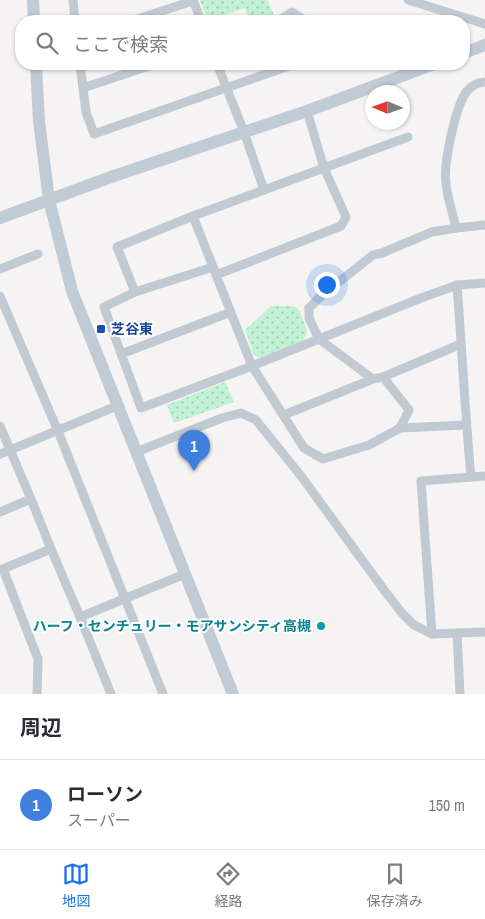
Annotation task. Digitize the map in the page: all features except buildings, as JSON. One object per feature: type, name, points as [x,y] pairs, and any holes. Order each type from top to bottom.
[{"type":"street","points":[[33,0],[34,15]]},
{"type":"street","points":[[73,0],[74,15]]},
{"type":"street","points":[[408,0],[456,15]]},
{"type":"street","points":[[150,15],[193,1],[199,15]]},
{"type":"street","points":[[470,19],[485,24]]},
{"type":"street","points":[[470,51],[485,45]]},
{"type":"street","points":[[36,70],[39,122],[49,200],[72,291],[233,694]]},
{"type":"street","points":[[81,70],[86,112],[94,134],[278,70]]},
{"type":"street","points":[[83,88],[137,70]]},
{"type":"street","points":[[219,70],[244,132],[264,190]]},
{"type":"street","points":[[0,218],[111,176],[307,111],[418,70]]},
{"type":"street","points":[[456,228],[445,181],[449,145],[466,91],[476,83],[485,82]]},
{"type":"street","points":[[307,111],[324,168],[346,217],[341,226],[215,271],[135,292],[104,307],[141,408],[252,366],[420,298],[457,285],[485,283]]},
{"type":"street","points":[[135,292],[117,246],[408,137]]},
{"type":"street","points":[[193,216],[252,366],[304,448],[323,459],[369,445],[400,428],[466,425]]},
{"type":"street","points":[[373,379],[319,339],[309,318],[309,308],[373,255],[432,232],[485,225]]},
{"type":"street","points":[[0,268],[38,254]]},
{"type":"street","points":[[457,285],[470,477]]},
{"type":"street","points":[[0,296],[58,431],[164,694]]},
{"type":"street","points":[[121,354],[231,312]]},
{"type":"street","points":[[284,415],[462,344]]},
{"type":"street","points":[[383,377],[410,410],[400,428]]},
{"type":"street","points":[[0,454],[117,406]]},
{"type":"street","points":[[136,452],[222,418],[240,413],[256,420],[401,612],[414,625],[432,634],[485,632]]},
{"type":"street","points":[[0,426],[111,694]]},
{"type":"street","points":[[432,634],[420,481],[485,476]]},
{"type":"street","points":[[0,512],[31,500]]},
{"type":"street","points":[[37,694],[38,659],[1,569],[50,549]]},
{"type":"street","points":[[80,617],[185,574]]},
{"type":"street","points":[[457,633],[460,694]]},
{"type":"green space","points":[[200,0],[268,0],[274,15],[248,15],[245,8],[223,15],[205,15]]},
{"type":"green space","points":[[271,306],[294,306],[300,311],[307,331],[303,341],[260,358],[254,355],[245,330]]},
{"type":"green space","points":[[225,382],[234,402],[174,423],[167,405]]},
{"type":"place","name":"芝谷東","points":[[101,329]]},
{"type":"place","name":"ローソン","points":[[194,471]]},
{"type":"place","name":"ハーフ・センチュリー・モアサンシティ高槻","points":[[321,626]]}]
